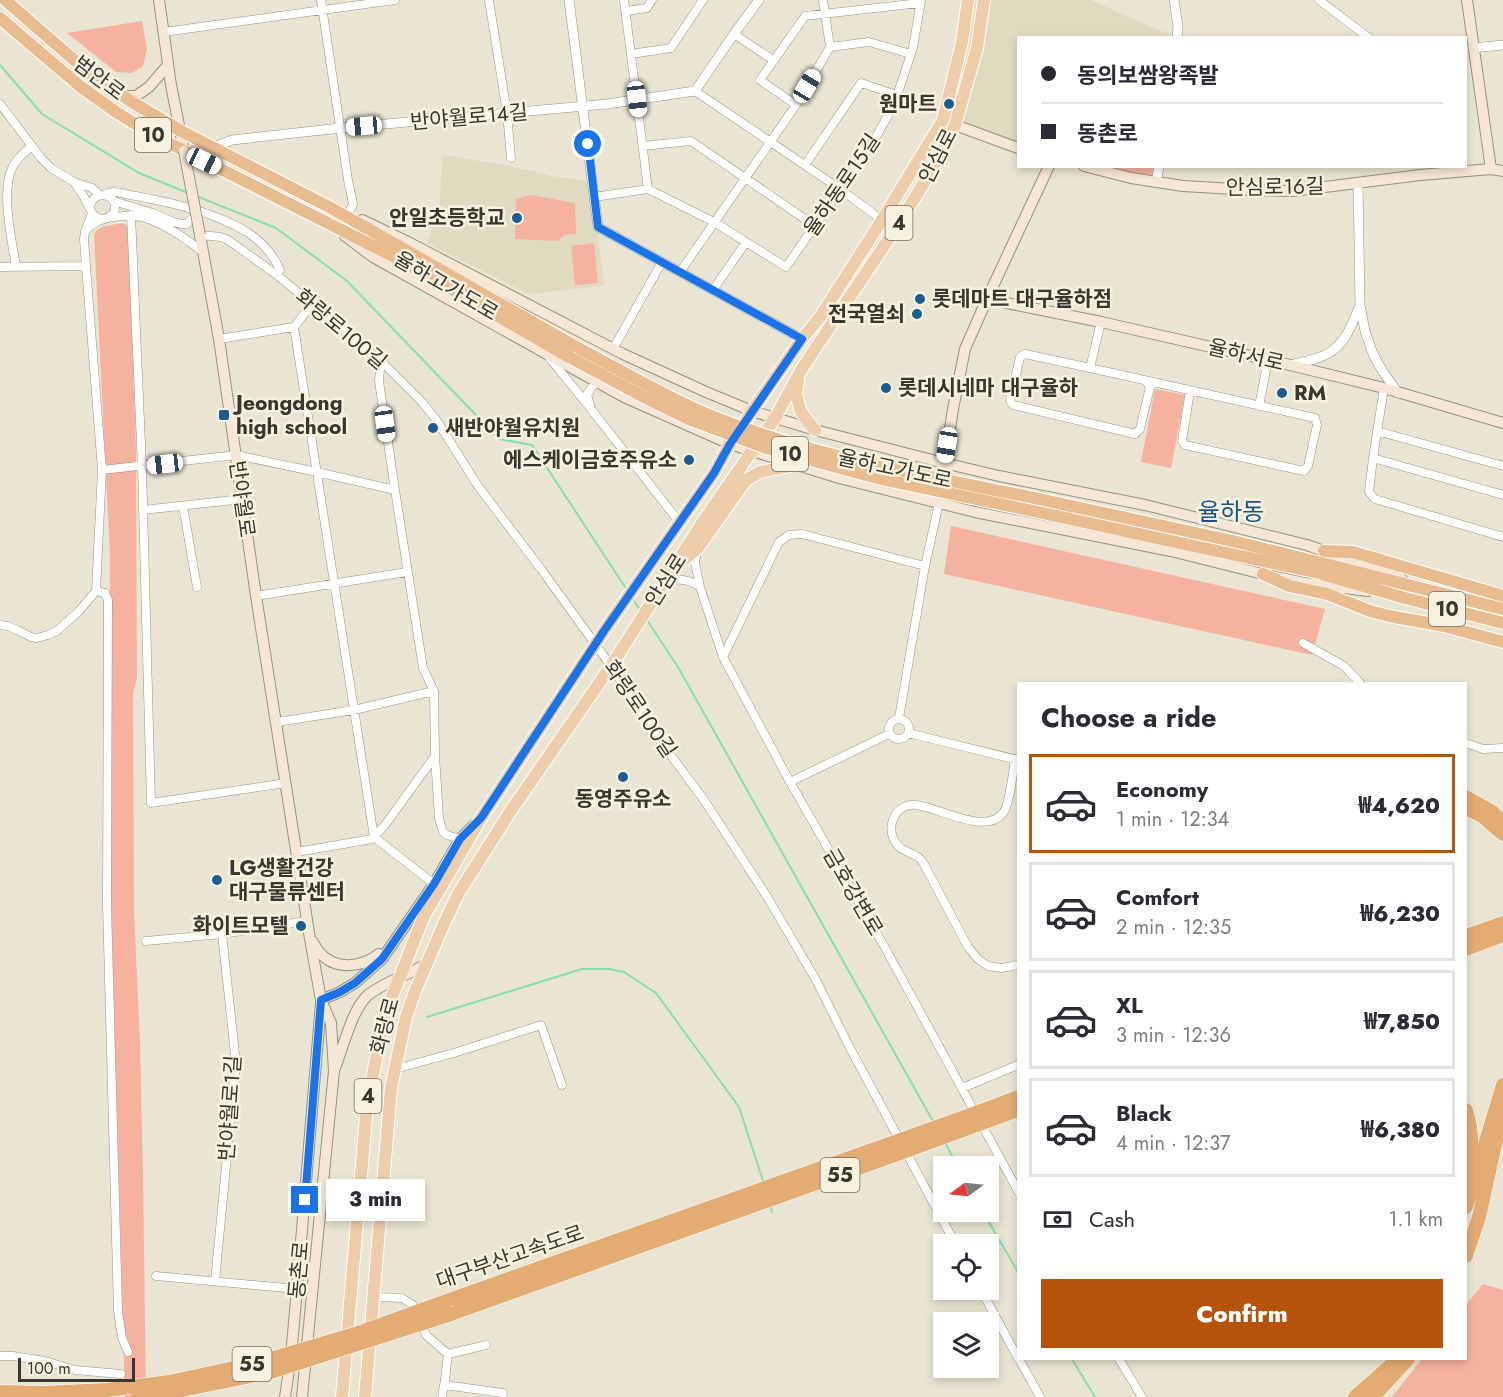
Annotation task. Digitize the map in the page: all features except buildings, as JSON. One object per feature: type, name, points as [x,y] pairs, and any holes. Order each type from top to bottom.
[{"type":"highway","name":"범안로","points":[[5,0],[95,78],[122,96],[179,130],[331,208]]},
{"type":"highway","name":"범안로","points":[[0,18],[81,87],[116,112],[184,152],[326,221]]},
{"type":"highway","name":"율하고가도로","points":[[331,208],[580,349],[686,404],[766,436],[815,451],[1319,573],[1390,594]]},
{"type":"highway","name":"율하고가도로","points":[[326,221],[405,262],[571,358],[642,396],[691,420],[766,448],[881,478],[1237,542],[1434,591]]},
{"type":"highway","points":[[1324,551],[1353,552],[1503,596]]},
{"type":"highway","points":[[1263,574],[1289,586],[1327,594],[1370,611],[1444,626],[1503,642]]},
{"type":"highway","name":"10","points":[[1434,591],[1503,609]]},
{"type":"highway","name":"10","points":[[1390,594],[1503,623]]},
{"type":"highway","points":[[1467,798],[1491,811],[1503,822]]},
{"type":"highway","points":[[1467,808],[1482,816],[1503,834]]},
{"type":"highway","points":[[1469,934],[1503,922]]},
{"type":"highway","points":[[1467,949],[1503,935]]},
{"type":"highway","points":[[1467,1204],[1503,1085]]},
{"type":"highway","name":"대구부산고속도로","points":[[993,1113],[1017,1098]]},
{"type":"highway","name":"대구부산고속도로","points":[[138,1397],[270,1372],[451,1314],[783,1188],[993,1113],[1017,1110]]},
{"type":"highway","points":[[1467,1114],[1471,1153],[1467,1183]]},
{"type":"highway","points":[[1479,1217],[1503,1116]]},
{"type":"highway","points":[[1467,1253],[1503,1152]]},
{"type":"highway","name":"대구부산고속도로","points":[[0,1392],[43,1393],[107,1390],[169,1382],[257,1363],[355,1334],[452,1299],[748,1201]]},
{"type":"highway","points":[[1355,1397],[1395,1360]]},
{"type":"highway","points":[[1373,1397],[1407,1360]]},
{"type":"main road","name":"반야월로","points":[[159,0],[179,130],[219,339],[256,596],[321,1000]]},
{"type":"main road","name":"안심로","points":[[481,818],[604,631],[714,473],[752,411],[820,317],[943,120],[962,42],[968,0]]},
{"type":"main road","name":"안심로","points":[[428,963],[458,894],[471,873],[510,812],[612,666],[704,520],[772,422],[800,372],[927,178],[955,125],[977,48],[984,0]]},
{"type":"main road","points":[[1467,0],[1469,49],[1491,169]]},
{"type":"main road","points":[[122,96],[136,96],[149,87],[168,65]]},
{"type":"main road","points":[[955,125],[1017,148]]},
{"type":"main road","points":[[939,503],[952,409],[965,349],[1048,168]]},
{"type":"main road","name":"안심로16길","points":[[1092,168],[1131,178],[1184,186],[1293,191],[1420,175],[1491,169],[1503,171]]},
{"type":"main road","points":[[331,208],[349,213],[408,242],[613,349],[772,422],[831,434],[999,476],[1145,505],[1306,545],[1434,591]]},
{"type":"main road","points":[[326,221],[373,257],[624,397],[730,444],[839,478],[975,512],[1171,551],[1263,574],[1390,594]]},
{"type":"main road","name":"율하서로","points":[[987,299],[1101,321],[1290,365],[1384,388],[1503,423]]},
{"type":"main road","points":[[800,372],[795,394],[801,412],[814,430]]},
{"type":"main road","points":[[681,422],[699,414],[702,391]]},
{"type":"main road","points":[[795,465],[798,450],[807,440],[813,436],[831,434]]},
{"type":"main road","points":[[674,568],[698,548],[746,480],[760,472],[795,465]]},
{"type":"main road","points":[[302,1397],[334,1071],[331,1023],[321,1000],[355,983],[382,959],[434,884],[460,839],[481,818]]},
{"type":"main road","name":"화랑로","points":[[342,1397],[367,1105],[385,1014],[424,916],[481,818]]},
{"type":"main road","points":[[310,939],[321,955],[345,966],[370,961],[396,940]]},
{"type":"main road","points":[[334,1071],[354,1015],[366,997],[428,963]]},
{"type":"main road","name":"화랑로","points":[[365,1397],[389,1110],[406,1017],[428,963]]},
{"type":"main road","name":"동촌로","points":[[285,1397],[291,1356],[321,1000]]},
{"type":"street","points":[[321,0],[353,204],[349,213]]},
{"type":"street","points":[[164,32],[395,0]]},
{"type":"street","points":[[489,0],[507,113],[511,158]]},
{"type":"street","points":[[569,0],[598,227],[802,339]]},
{"type":"street","points":[[624,0],[648,189]]},
{"type":"street","points":[[626,11],[647,8],[652,0]]},
{"type":"street","points":[[631,54],[671,48],[703,0]]},
{"type":"street","points":[[759,0],[695,91],[882,220]]},
{"type":"street","points":[[680,272],[796,105],[830,47],[823,0]]},
{"type":"street","points":[[1174,0],[1177,36]]},
{"type":"street","points":[[1319,0],[1366,36]]},
{"type":"street","points":[[796,105],[760,80],[805,16],[921,1]]},
{"type":"street","name":"율하동로15길","points":[[746,242],[786,267],[873,142],[894,105],[911,54],[921,1]]},
{"type":"street","points":[[734,34],[773,60]]},
{"type":"street","points":[[830,47],[869,42],[911,54]]},
{"type":"street","points":[[1469,49],[1503,45]]},
{"type":"street","points":[[805,165],[861,83],[897,95]]},
{"type":"street","name":"반야월로14길","points":[[214,147],[232,140],[583,106],[695,91]]},
{"type":"street","points":[[0,104],[51,168],[74,182],[92,188],[113,201],[153,213],[173,222],[187,224],[196,214]]},
{"type":"street","points":[[643,146],[691,141],[814,226]]},
{"type":"street","points":[[16,267],[4,217],[3,186],[17,160],[32,146]]},
{"type":"street","points":[[1156,182],[1159,168]]},
{"type":"street","points":[[74,182],[94,216],[105,219],[131,215],[148,219],[203,252]]},
{"type":"street","points":[[1358,183],[1360,305],[1365,331],[1373,354],[1398,393]]},
{"type":"street","points":[[594,197],[648,189],[714,222],[746,242],[713,290]]},
{"type":"street","points":[[0,625],[8,626],[31,637],[38,638],[48,635],[57,631],[79,611],[96,591],[102,470],[84,238],[91,211],[90,205],[94,198],[113,192],[159,201],[201,213],[231,225],[252,236],[268,251],[280,270],[277,275]]},
{"type":"street","points":[[85,232],[92,225],[111,216],[115,209],[113,201]]},
{"type":"street","points":[[131,215],[142,467],[152,803],[286,783]]},
{"type":"street","name":"화랑로100길","points":[[200,235],[228,240],[277,275],[383,363],[437,421],[478,486],[612,666],[661,742],[704,800],[766,896],[816,980],[950,1234]]},
{"type":"street","points":[[613,349],[662,262]]},
{"type":"street","points":[[0,267],[86,266]]},
{"type":"street","points":[[1290,365],[1326,355],[1341,344],[1360,305]]},
{"type":"street","points":[[219,339],[294,327],[314,307]]},
{"type":"street","points":[[1090,369],[1101,321]]},
{"type":"street","points":[[294,327],[374,837],[434,884]]},
{"type":"street","points":[[545,353],[680,523]]},
{"type":"street","points":[[1146,381],[1150,387],[1140,429],[1135,434],[1013,405],[1010,401],[1020,357],[1025,354],[1315,418],[1317,425],[1308,466],[1304,471],[1185,445],[1182,441],[1190,392]]},
{"type":"street","points":[[1259,406],[1268,360]]},
{"type":"street","points":[[383,363],[379,381],[407,572],[423,668],[434,692],[439,818],[443,832],[460,839]]},
{"type":"street","points":[[591,410],[587,394],[598,382]]},
{"type":"street","points":[[1384,388],[1369,492],[1375,499],[1503,537]]},
{"type":"street","points":[[1377,431],[1503,466]]},
{"type":"street","points":[[102,470],[236,455],[395,490]]},
{"type":"street","points":[[1373,458],[1503,495]]},
{"type":"street","points":[[143,510],[243,499]]},
{"type":"street","points":[[899,718],[925,566],[939,503]]},
{"type":"street","points":[[183,506],[197,587]]},
{"type":"street","points":[[723,657],[779,542],[789,535],[802,534],[925,566]]},
{"type":"street","name":"금호강변로","points":[[698,548],[695,563],[700,587],[723,657],[790,782],[884,946],[1017,1189]]},
{"type":"street","points":[[256,596],[407,572]]},
{"type":"street","points":[[666,580],[690,580],[700,587]]},
{"type":"street","points":[[96,591],[105,593],[108,600],[107,904],[118,1311],[122,1338],[128,1352]]},
{"type":"street","points":[[1303,643],[1344,666],[1359,682]]},
{"type":"street","points":[[276,722],[354,710],[434,692]]},
{"type":"street","points":[[899,718],[908,724],[908,733],[904,738],[897,739],[891,737],[888,727],[892,721],[899,718]]},
{"type":"street","points":[[908,733],[1017,760],[1007,804],[1003,813],[997,818],[985,822],[964,819],[915,805],[904,807],[896,813],[891,830],[899,847],[919,857],[968,947],[978,959],[988,966],[1002,968],[1017,965]]},
{"type":"street","points":[[790,782],[889,734]]},
{"type":"street","points":[[1467,743],[1483,749],[1503,748]]},
{"type":"street","points":[[297,852],[372,839],[385,825],[435,756]]},
{"type":"street","points":[[146,941],[222,934],[307,921]]},
{"type":"street","name":"반야월로1길","points":[[215,1281],[236,1063],[222,934]]},
{"type":"street","points":[[395,1069],[541,1025],[562,1085]]},
{"type":"street","points":[[962,1088],[1017,1065]]},
{"type":"street","points":[[156,1276],[297,1289]]},
{"type":"street","points":[[374,1297],[402,1298],[413,1305],[426,1335],[448,1354]]},
{"type":"street","points":[[987,1300],[1017,1354]]},
{"type":"street","points":[[448,1354],[486,1345]]},
{"type":"street","points":[[442,1397],[448,1354]]},
{"type":"street","points":[[0,1356],[45,1361],[75,1370],[121,1374]]},
{"type":"street","points":[[1020,1360],[1040,1397]]},
{"type":"street","points":[[1120,1360],[1142,1397]]},
{"type":"street","points":[[444,1385],[464,1393],[503,1393]]},
{"type":"shaded area","points":[[972,0],[1090,0],[1173,36],[1017,36],[1017,148],[948,122],[969,40]]},
{"type":"shaded area","points":[[142,21],[147,49],[143,66],[132,73],[116,72],[67,33]]},
{"type":"shaded area","name":"안일초등학교","points":[[443,155],[592,182],[604,286],[528,294],[427,243],[439,209]]},
{"type":"shaded area","points":[[1089,168],[1159,168],[1156,182]]},
{"type":"shaded area","points":[[531,195],[575,203],[576,234],[564,235],[558,241],[515,239],[516,199]]},
{"type":"shaded area","points":[[123,223],[128,228],[136,449],[137,677],[133,694],[134,912],[140,1042],[146,1397],[125,1397],[109,820],[110,555],[94,234],[103,227]]},
{"type":"shaded area","points":[[594,243],[598,283],[575,285],[571,246]]},
{"type":"shaded area","points":[[1155,389],[1185,395],[1171,468],[1141,462]]},
{"type":"shaded area","points":[[951,526],[1325,609],[1312,655],[944,574]]},
{"type":"shaded area","points":[[1483,1284],[1503,1290],[1503,1397],[1392,1397],[1421,1360],[1467,1360],[1467,1304]]},
{"type":"waterway","points":[[0,65],[42,114],[139,173],[188,193]]},
{"type":"waterway","points":[[196,196],[276,228],[347,281],[499,439],[532,445],[627,590]]},
{"type":"waterway","points":[[632,598],[641,611]]},
{"type":"waterway","points":[[647,620],[678,667],[934,1123]]},
{"type":"waterway","points":[[427,1017],[582,969],[609,969],[624,972],[656,993],[739,1107],[764,1184]]},
{"type":"waterway","points":[[944,1141],[952,1156]]},
{"type":"waterway","points":[[770,1204],[772,1212]]},
{"type":"waterway","points":[[989,1222],[1017,1270]]},
{"type":"waterway","points":[[1073,1360],[1095,1397]]},
{"type":"place","name":"원마트","points":[[949,104]]},
{"type":"place","name":"안일초등학교","points":[[517,218]]},
{"type":"place","name":"롯데마트 대구율하점","points":[[920,299]]},
{"type":"place","name":"전국열쇠","points":[[917,314]]},
{"type":"place","name":"롯데시네마 대구율하","points":[[886,388]]},
{"type":"place","name":"RM","points":[[1282,393]]},
{"type":"place","name":"Jeongdong high school","points":[[224,415]]},
{"type":"place","name":"새반야월유치원","points":[[433,428]]},
{"type":"place","name":"에스케이금호주유소","points":[[689,460]]},
{"type":"place","name":"동영주유소","points":[[623,777]]},
{"type":"place","name":"LG생활건강 대구물류센터","points":[[217,880]]},
{"type":"place","name":"화이트모텔","points":[[301,926]]},
{"type":"district","name":"율하동","points":[[1231,511]]},
{"type":"route","points":[[305,1200],[321,1000],[355,983],[382,959],[396,940],[434,884],[460,839],[481,818],[604,631],[714,473],[730,444],[802,339],[598,227],[588,144]]}]
